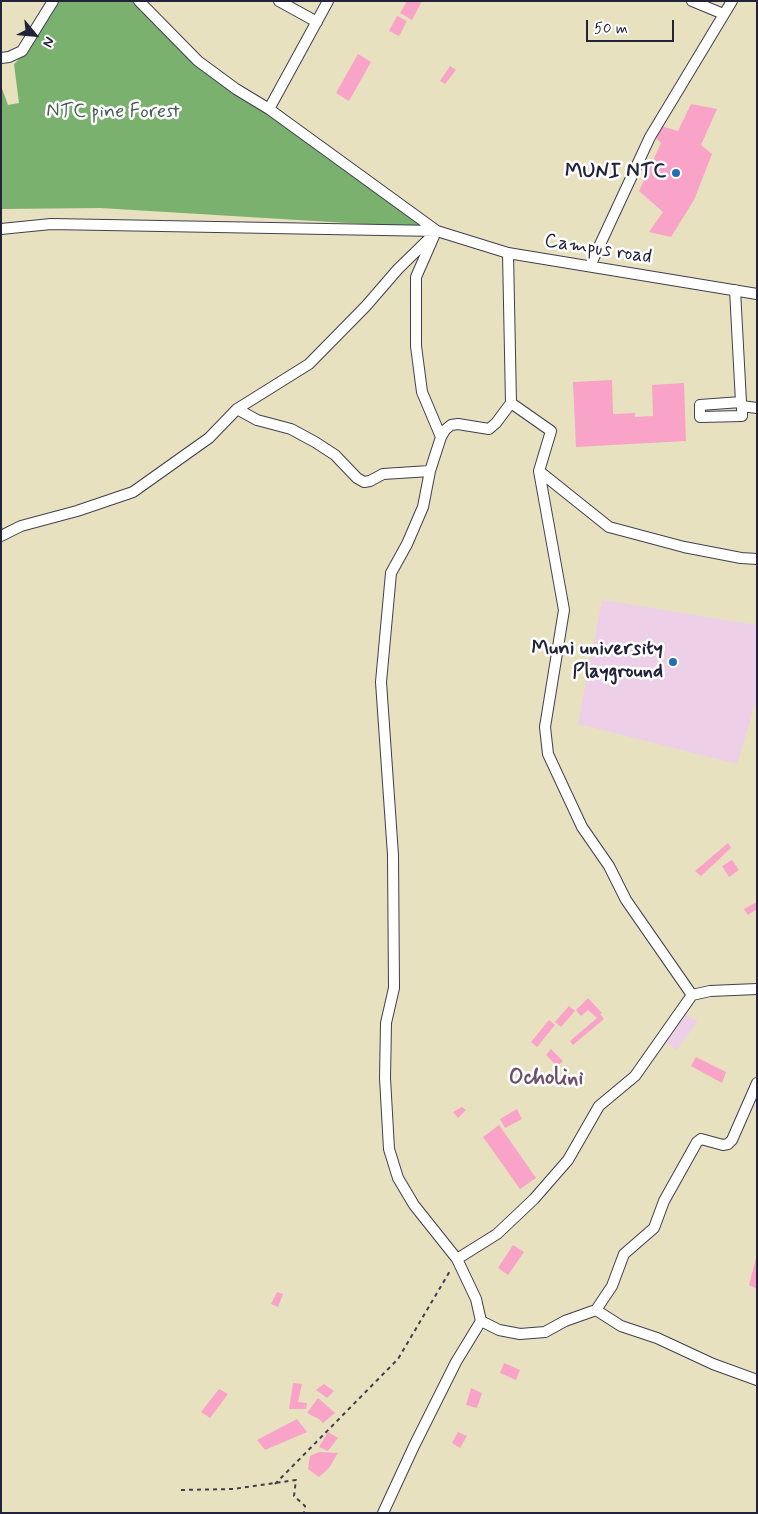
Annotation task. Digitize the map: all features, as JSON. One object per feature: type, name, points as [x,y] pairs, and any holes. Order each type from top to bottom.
[{"type":"street","points":[[1,58],[9,57],[22,51],[53,1]]},
{"type":"street","points":[[139,1],[198,62],[268,109],[437,231]]},
{"type":"street","points":[[279,1],[317,22]]},
{"type":"street","points":[[268,109],[328,1]]},
{"type":"street","points":[[692,1],[721,13]]},
{"type":"street","points":[[590,266],[650,137],[732,1]]},
{"type":"street","points":[[1,229],[51,224],[437,231]]},
{"type":"street","points":[[1,536],[22,526],[77,512],[133,492],[209,438],[237,409],[309,364],[366,306],[398,269],[437,231]]},
{"type":"street","points":[[437,231],[416,277],[416,346],[422,392],[441,436]]},
{"type":"street","name":"Campus road","points":[[437,231],[508,253],[757,294]]},
{"type":"street","points":[[384,1513],[414,1446],[456,1362],[481,1321],[476,1299],[457,1259],[414,1205],[398,1178],[389,1149],[385,1078],[386,1023],[394,988],[393,855],[381,682],[391,573],[407,544],[423,506],[430,471],[441,436],[451,425],[458,424],[489,429],[496,424],[511,403],[508,253]]},
{"type":"street","points":[[735,290],[741,402],[700,405],[700,417],[742,416],[742,406],[757,408]]},
{"type":"street","points":[[511,403],[550,431],[539,471],[564,610],[545,727],[548,754],[582,827],[609,866],[626,900],[692,995]]},
{"type":"street","points":[[237,409],[257,420],[291,429],[316,442],[335,455],[357,478],[364,482],[383,474],[430,471]]},
{"type":"street","points":[[539,471],[609,527],[684,547],[741,558],[757,559]]},
{"type":"street","points":[[457,1259],[497,1234],[534,1200],[568,1160],[599,1106],[634,1076],[692,995],[710,991],[757,989]]},
{"type":"street","points":[[481,1321],[499,1330],[520,1334],[545,1332],[565,1321],[596,1310],[612,1286],[624,1254],[654,1228],[664,1201],[697,1142],[701,1139],[723,1145],[728,1144],[732,1140],[757,1083]]},
{"type":"street","points":[[596,1310],[621,1326],[657,1338],[713,1364],[757,1380]]},
{"type":"path","points":[[275,1484],[398,1359],[457,1259]]},
{"type":"path","points":[[181,1490],[233,1489],[296,1480],[294,1496],[305,1506],[304,1513]]},
{"type":"shaded area","name":"Muni university Playground","points":[[602,600],[757,625],[757,698],[737,764],[578,724]]},
{"type":"shaded area","points":[[683,1014],[698,1021],[677,1050],[664,1042]]},
{"type":"green space","name":"NTC pine Forest","points":[[56,1],[138,1],[203,70],[268,113],[430,228],[100,208],[1,209],[1,86],[8,105],[19,103],[14,64],[27,51]]},
{"type":"building","points":[[407,1],[422,1],[412,20],[400,13]]},
{"type":"building","points":[[397,16],[407,21],[399,36],[389,31]]},
{"type":"building","points":[[358,54],[371,62],[349,101],[336,93]]},
{"type":"building","points":[[450,66],[456,70],[445,84],[440,81]]},
{"type":"building","name":"MUNI NTC","points":[[691,104],[717,109],[701,145],[712,154],[694,200],[671,237],[649,232],[663,212],[639,191],[661,143],[656,138],[661,126],[678,131]]},
{"type":"building","points":[[612,380],[613,414],[635,413],[635,417],[653,416],[652,385],[684,383],[686,441],[576,447],[573,382]]},
{"type":"building","points":[[728,843],[731,848],[701,876],[695,871]]},
{"type":"building","points":[[732,860],[739,870],[729,877],[722,866]]},
{"type":"building","points":[[757,902],[757,909],[748,915],[744,909]]},
{"type":"building","points":[[588,998],[602,1013],[600,1014],[604,1019],[573,1045],[570,1041],[597,1018],[588,1010],[581,1016],[576,1010]]},
{"type":"building","points":[[569,1006],[575,1011],[561,1027],[555,1022]]},
{"type":"building","points":[[549,1020],[555,1025],[537,1047],[531,1042]]},
{"type":"building","points":[[551,1049],[563,1061],[557,1066],[546,1055]]},
{"type":"building","points":[[696,1057],[726,1072],[722,1083],[691,1066]]},
{"type":"building","points":[[462,1107],[466,1110],[458,1118],[453,1112]]},
{"type":"building","points":[[517,1109],[522,1119],[505,1128],[500,1119]]},
{"type":"building","points":[[499,1125],[536,1178],[520,1189],[483,1137]]},
{"type":"building","points":[[513,1245],[524,1252],[508,1275],[498,1268]]},
{"type":"building","points":[[757,1258],[757,1289],[749,1285]]},
{"type":"building","points":[[277,1292],[283,1294],[278,1307],[271,1304]]},
{"type":"building","points":[[504,1363],[520,1370],[516,1380],[500,1373]]},
{"type":"building","points":[[293,1383],[302,1384],[298,1402],[307,1403],[306,1409],[289,1409]]},
{"type":"building","points":[[324,1384],[334,1391],[327,1398],[316,1390]]},
{"type":"building","points":[[471,1388],[482,1393],[477,1408],[466,1405]]},
{"type":"building","points":[[219,1389],[228,1394],[210,1418],[201,1412]]},
{"type":"building","points":[[318,1398],[335,1413],[323,1423],[307,1413]]},
{"type":"building","points":[[297,1419],[307,1432],[265,1450],[257,1440]]},
{"type":"building","points":[[328,1432],[338,1438],[328,1451],[319,1447]]},
{"type":"building","points":[[458,1432],[467,1436],[460,1448],[452,1443]]},
{"type":"building","points":[[319,1452],[338,1453],[329,1468],[319,1477],[308,1469],[310,1456]]},
{"type":"place","name":"MUNI NTC","points":[[676,173]]},
{"type":"place","name":"Muni university Playground","points":[[673,662]]},
{"type":"district","name":"Ocholini","points":[[546,1079]]}]
